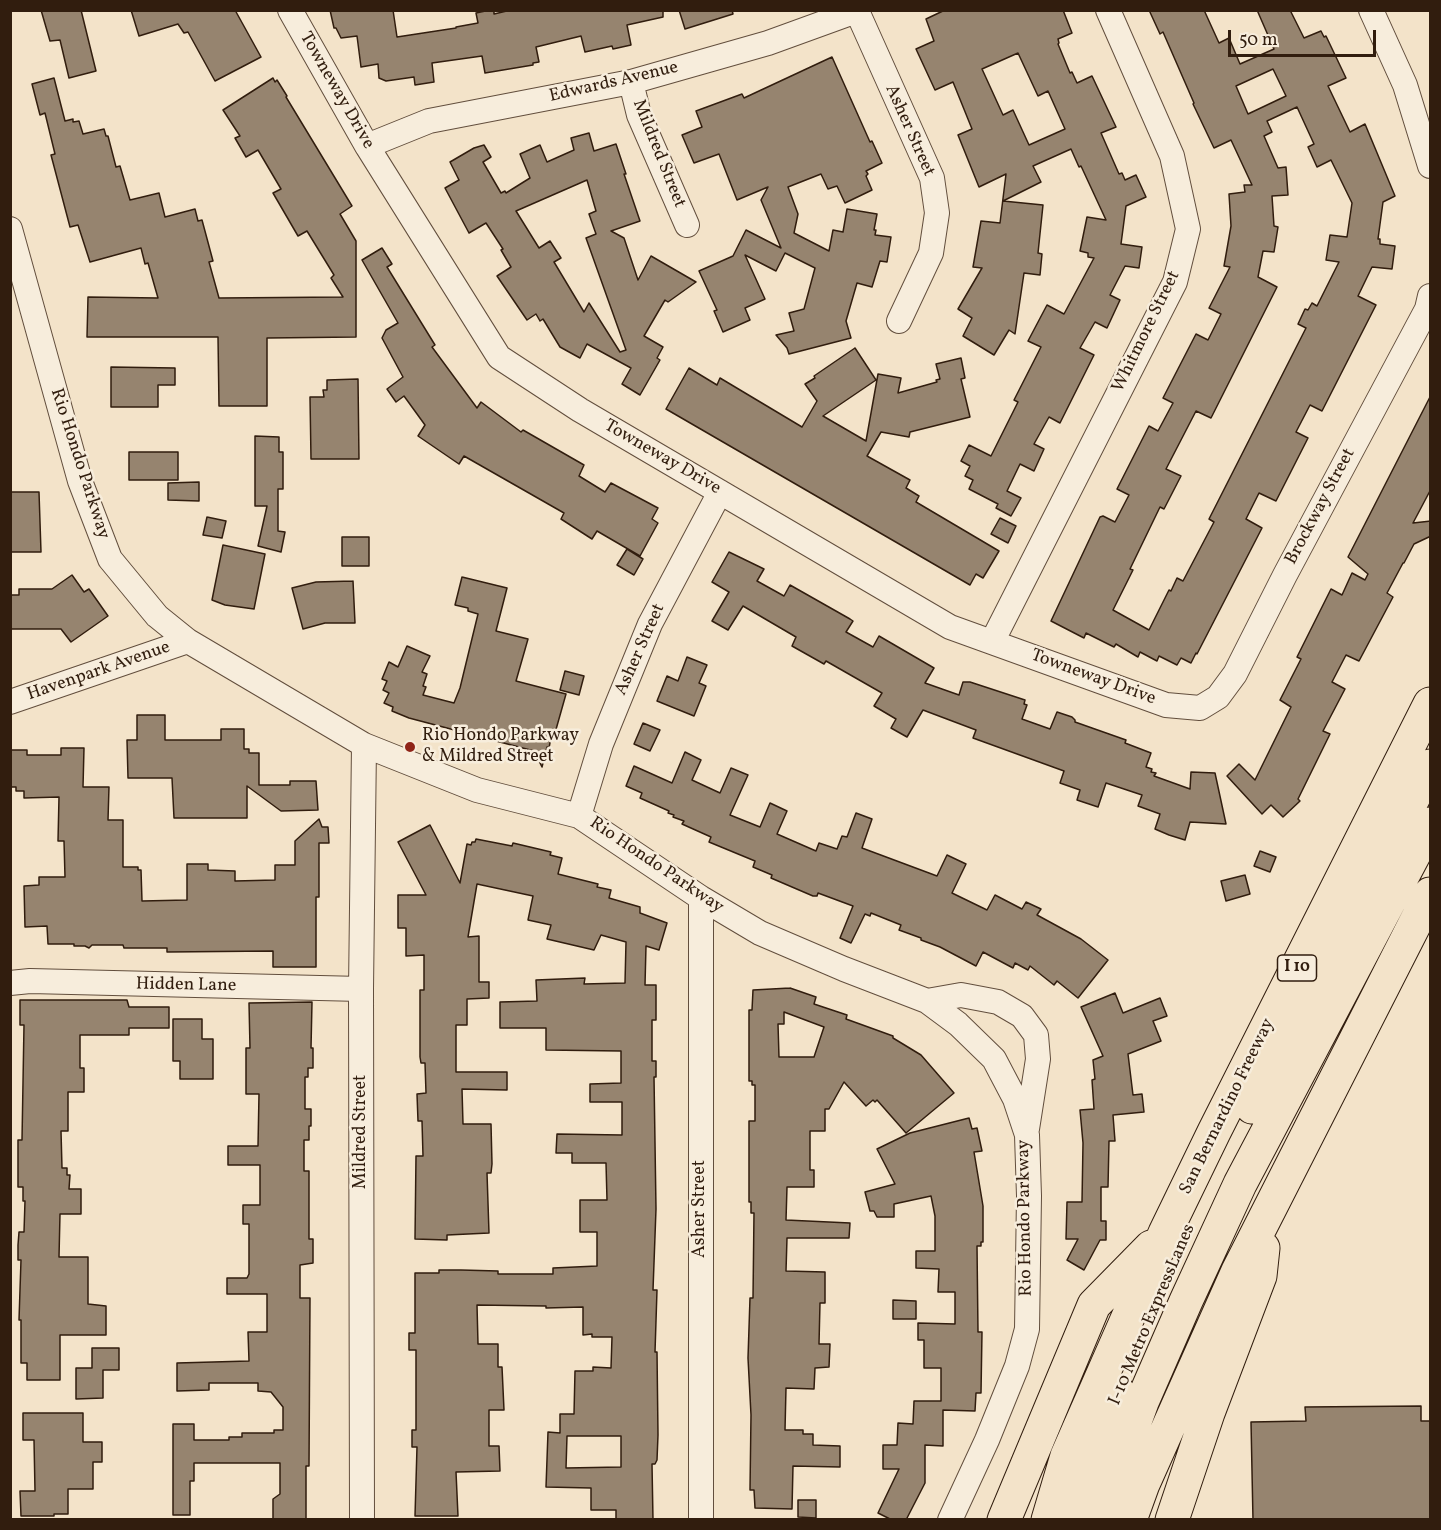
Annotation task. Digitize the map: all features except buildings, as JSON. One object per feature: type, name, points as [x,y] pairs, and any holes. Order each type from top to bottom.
[{"type":"highway","name":"San Bernardino Freeway","points":[[1048,1520],[1067,1456],[1165,1233],[1431,704]]},
{"type":"highway","name":"I-10 Metro ExpressLanes","points":[[1072,1520],[1092,1460],[1152,1310],[1200,1208],[1431,766]]},
{"type":"highway","name":"I-10 Metro ExpressLanes","points":[[1099,1520],[1142,1401],[1240,1184],[1431,824]]},
{"type":"highway","points":[[1130,1520],[1143,1484],[1223,1303],[1267,1211],[1431,894]]},
{"type":"highway","points":[[1172,1520],[1208,1413],[1260,1276],[1267,1211]]},
{"type":"highway","points":[[1004,1520],[1094,1305],[1165,1233]]},
{"type":"street","name":"Towneway Drive","points":[[290,10],[367,146],[499,357],[580,410],[950,627],[1166,705],[1200,708]]},
{"type":"street","name":"Whitmore Street","points":[[992,642],[1175,282],[1188,229],[1172,156],[1108,10]]},
{"type":"street","points":[[1371,10],[1405,85],[1431,166]]},
{"type":"street","name":"Edwards Avenue","points":[[367,146],[429,121],[631,82],[768,43],[858,11]]},
{"type":"street","name":"Asher Street","points":[[858,11],[932,178],[937,213],[931,253],[899,321]]},
{"type":"street","name":"Mildred Street","points":[[631,82],[639,115],[687,225]]},
{"type":"street","name":"Rio Hondo Parkway","points":[[10,229],[80,481],[110,559],[157,616],[188,641],[364,745],[477,790],[579,816],[701,898],[760,933],[927,1001],[958,1024],[994,1059],[1015,1099],[1027,1135],[1029,1196],[1027,1329],[1017,1366],[987,1440],[950,1520]]},
{"type":"street","name":"Brockway Street","points":[[1200,708],[1218,697],[1235,674],[1290,565],[1427,309],[1431,296]]},
{"type":"street","name":"Asher Street","points":[[579,816],[601,744],[650,624],[720,492]]},
{"type":"street","name":"Havenpark Avenue","points":[[10,702],[188,641]]},
{"type":"street","name":"Mildred Street","points":[[362,1520],[361,989],[364,745]]},
{"type":"street","name":"Asher Street","points":[[701,898],[701,1520]]},
{"type":"street","name":"Hidden Lane","points":[[10,983],[30,981],[361,989]]},
{"type":"street","points":[[927,1001],[960,995],[998,1002],[1022,1016],[1036,1035],[1038,1059],[1027,1135]]},
{"type":"place","name":"Rio Hondo Parkway & Mildred Street","points":[[410,747]]}]
